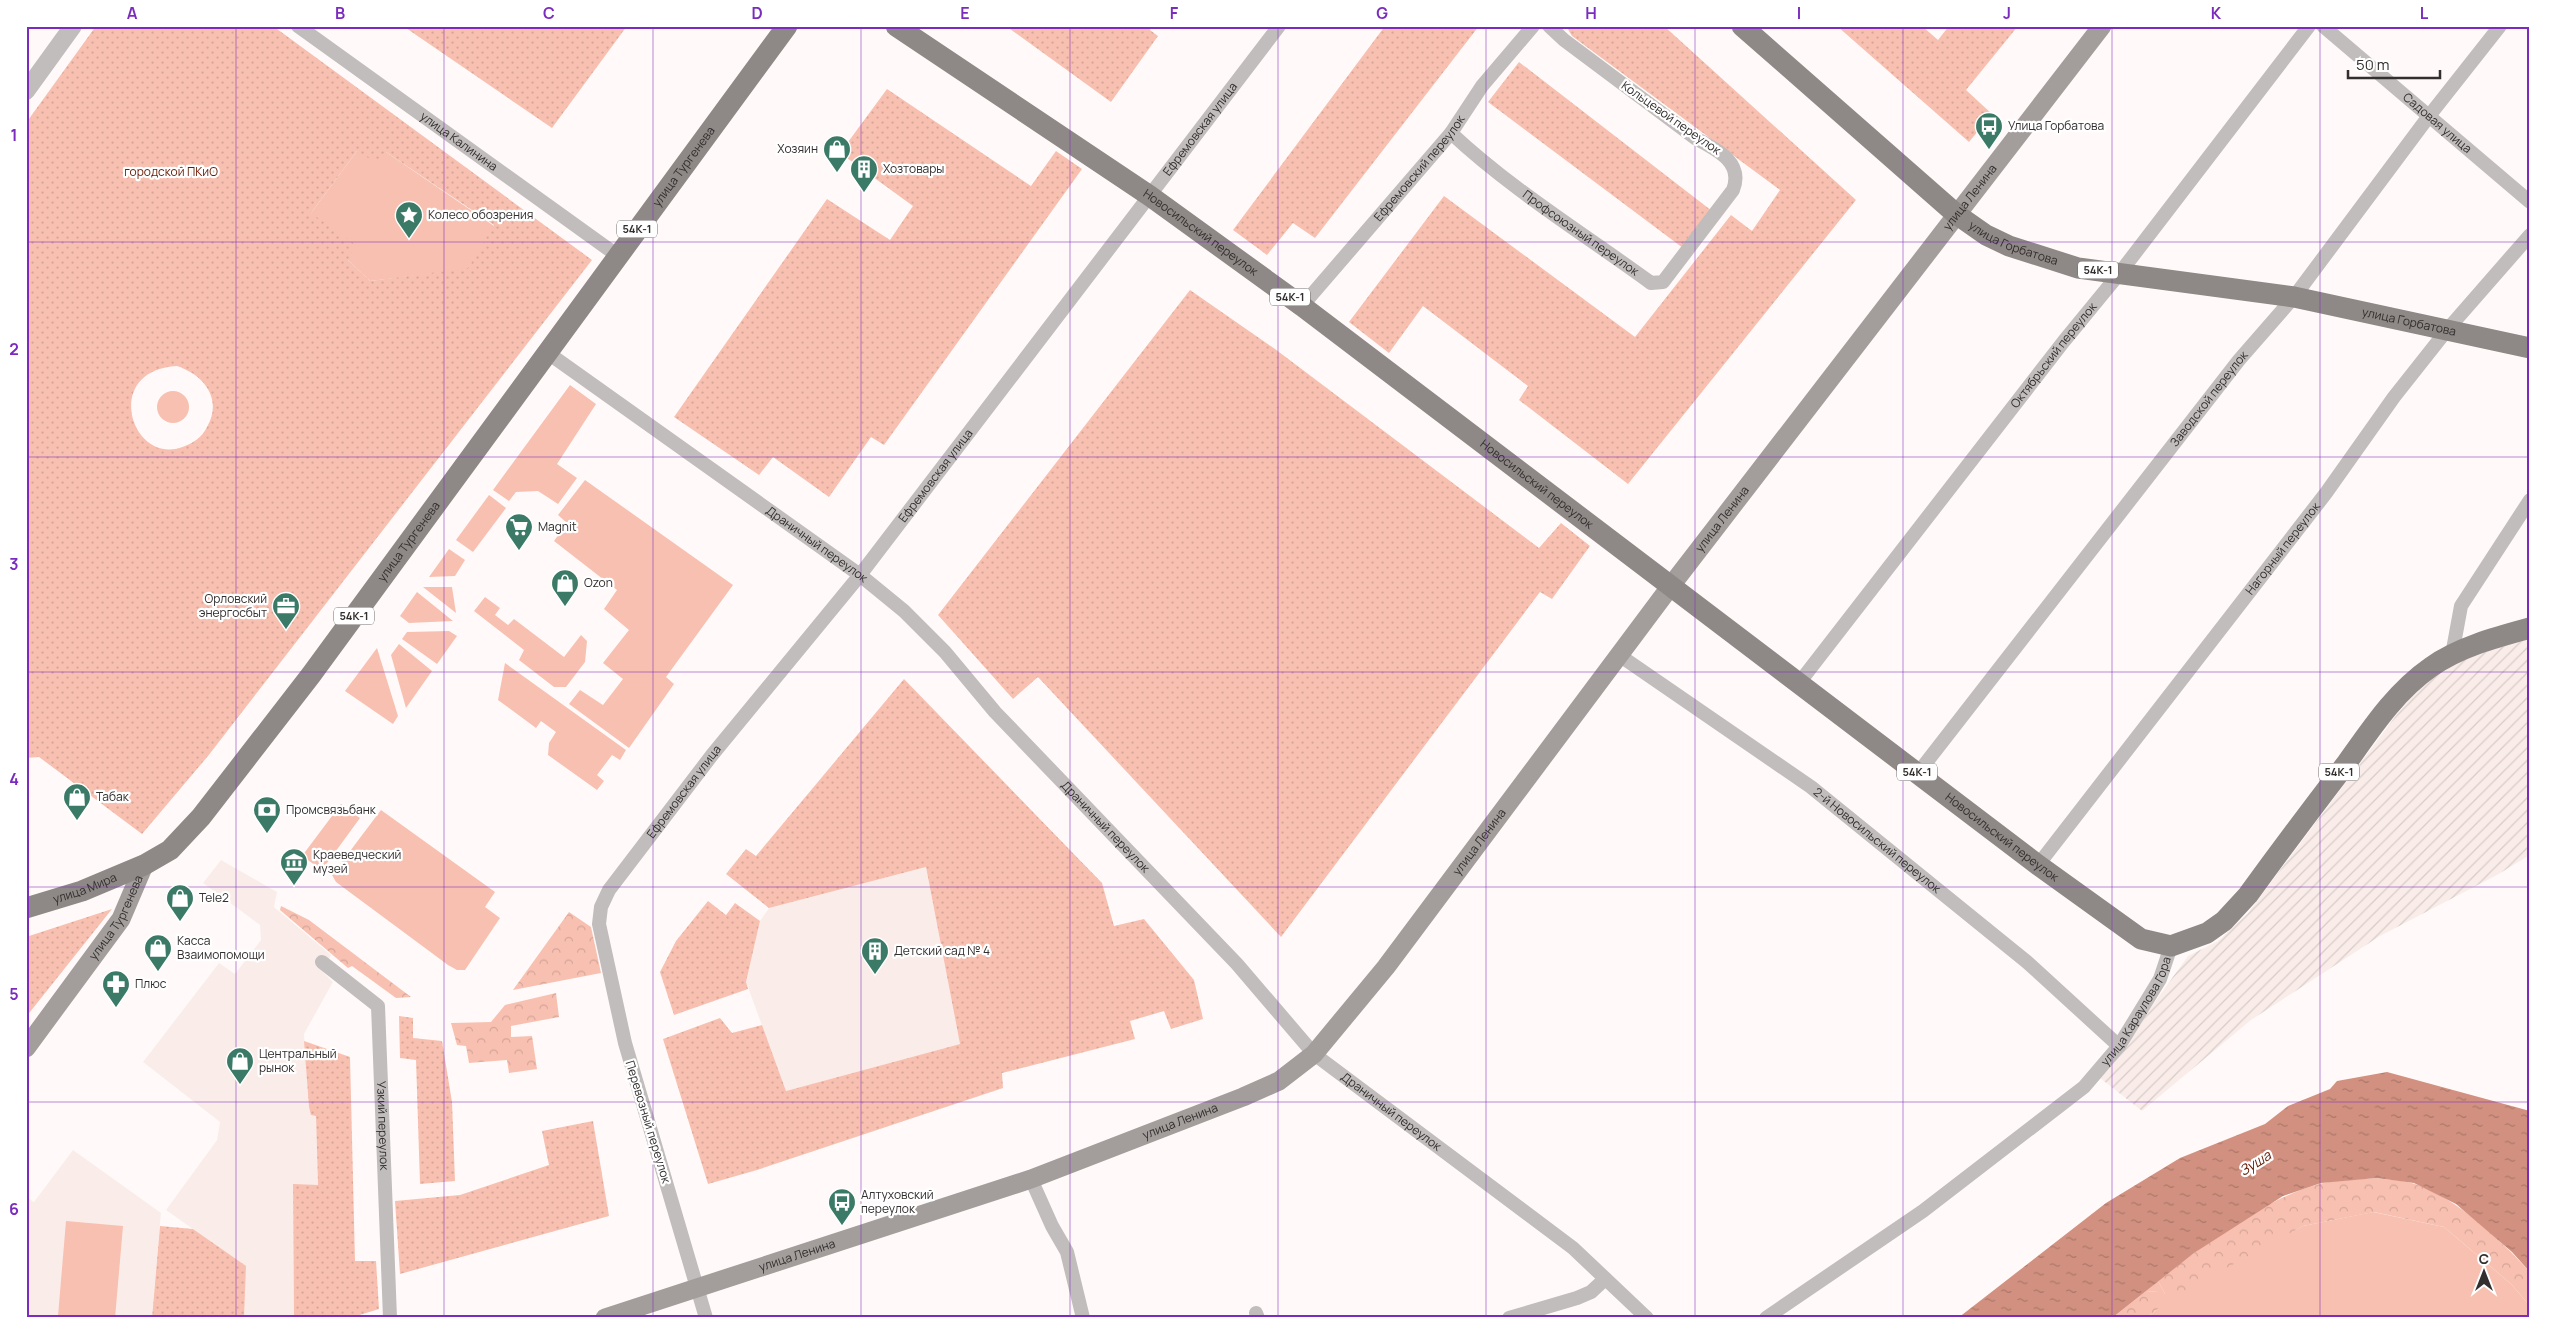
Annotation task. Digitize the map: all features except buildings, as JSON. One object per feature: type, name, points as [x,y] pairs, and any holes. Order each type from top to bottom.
[{"type":"main road","name":"улица Тургенева","points":[[26,1048],[120,919],[144,865],[170,850],[207,809],[311,675],[787,26]]},
{"type":"main road","name":"Новосильский переулок","points":[[896,26],[1150,196],[1302,306],[2038,865],[2141,939],[2171,946]]},
{"type":"main road","name":"улица Горбатова","points":[[1742,26],[1956,214],[1986,236],[2033,255],[2078,268],[2294,297],[2530,348]]},
{"type":"main road","name":"улица Ленина","points":[[605,1318],[1031,1179],[1243,1097],[1278,1081],[1314,1054],[1386,967],[1670,587],[2102,26]]},
{"type":"main road","name":"улица Караулова Гора","points":[[2171,946],[2207,933],[2224,921],[2248,895],[2398,696],[2432,666],[2452,655],[2497,637],[2530,628]]},
{"type":"main road","name":"улица Мира","points":[[26,908],[82,891],[144,865]]},
{"type":"street","points":[[26,91],[74,26]]},
{"type":"street","name":"улица Калинина","points":[[298,26],[618,256]]},
{"type":"street","name":"Ефремовская улица","points":[[599,924],[601,907],[610,890],[712,755],[860,575],[1279,26]]},
{"type":"street","name":"Ефремовский переулок","points":[[1302,306],[1451,133],[1482,86],[1533,26]]},
{"type":"street","name":"Кольцевой переулок","points":[[1549,26],[1680,126],[1728,159],[1734,168],[1737,180],[1733,190],[1705,230]]},
{"type":"street","name":"Октябрьский переулок","points":[[1799,684],[2064,341],[2120,274],[2309,26]]},
{"type":"street","name":"Садовая улица","points":[[2322,26],[2530,202]]},
{"type":"street","name":"Заводской переулок","points":[[1918,773],[2239,360],[2294,297],[2429,116],[2500,26]]},
{"type":"street","name":"Профсоюзный переулок","points":[[1451,133],[1480,160],[1652,283],[1663,282],[1705,230]]},
{"type":"street","name":"Нагорный переулок","points":[[2038,865],[2326,493],[2394,397],[2448,330],[2530,235]]},
{"type":"street","name":"Драничный переулок","points":[[548,353],[860,575],[904,611],[945,652],[995,712],[1237,964],[1314,1054],[1573,1248],[1647,1318]]},
{"type":"street","points":[[2452,655],[2462,606],[2530,500]]},
{"type":"street","name":"2-й Новосильский переулок","points":[[1619,655],[1811,787],[2027,962],[2119,1046]]},
{"type":"street","name":"Перевозный переулок","points":[[599,924],[625,1043],[706,1318]]},
{"type":"street","name":"улица Караулова Гора","points":[[1766,1318],[1923,1211],[2084,1087],[2119,1046],[2160,979],[2171,946]]},
{"type":"street","name":"Узкий переулок","points":[[322,962],[378,1006],[390,1318]]},
{"type":"street","points":[[1031,1179],[1052,1226],[1067,1252],[1083,1318]]},
{"type":"street","points":[[1509,1318],[1584,1295],[1591,1292],[1605,1280]]},
{"type":"shaded area","points":[[2530,639],[2530,855],[2497,875],[2380,936],[2251,1020],[2142,1111],[2100,1078],[2188,956],[2218,941],[2248,913],[2414,694],[2435,675],[2467,657]]},
{"type":"shaded area","name":"Центральный рынок","points":[[221,860],[277,892],[274,907],[331,955],[323,972],[333,982],[304,1034],[309,1107],[316,1115],[318,1185],[293,1185],[294,1318],[244,1318],[245,1266],[166,1210],[217,1140],[220,1122],[143,1062],[219,963],[235,974],[261,940],[260,925],[203,883]]},
{"type":"shaded area","points":[[926,867],[960,1044],[786,1091],[746,982],[760,921],[769,908]]},
{"type":"shaded area","points":[[73,1150],[161,1213],[152,1318],[26,1318],[26,1197],[34,1202]]},
{"type":"green space","name":"городской ПКиО","points":[[96,26],[273,26],[592,260],[208,756],[142,834],[39,757],[26,758],[26,123]],"holes":[[[357,151],[376,163],[386,152],[494,225],[468,268],[370,281],[348,260],[355,244],[311,213]],[[177,366],[187,370],[203,382],[212,398],[213,407],[207,427],[198,439],[185,446],[166,449],[151,444],[139,432],[132,416],[132,399],[138,383],[153,372]]]},
{"type":"green space","points":[[403,26],[627,26],[552,128]]},
{"type":"green space","points":[[1006,26],[1152,26],[1150,30],[1158,36],[1111,102]]},
{"type":"green space","points":[[1385,26],[1479,26],[1315,238],[1293,223],[1267,255],[1233,230]]},
{"type":"green space","points":[[1566,26],[1664,26],[1856,200],[1628,484],[1519,400],[1528,386],[1423,306],[1389,353],[1349,322],[1444,196],[1635,337],[1731,215],[1752,231],[1780,190],[1572,36]]},
{"type":"green space","points":[[1837,26],[1922,26],[1938,40],[1949,26],[2018,26],[1966,90],[1992,114],[1969,142]]},
{"type":"green space","points":[[1519,62],[1712,211],[1683,248],[1488,102]]},
{"type":"green space","points":[[887,89],[1031,186],[1056,151],[1082,169],[884,445],[871,437],[829,497],[773,457],[759,475],[674,417],[827,199],[890,240],[913,206],[840,153]]},
{"type":"green space","points":[[357,151],[386,152],[494,226],[468,269],[370,281],[348,260],[311,213]]},
{"type":"green space","points":[[1190,290],[1275,349],[1539,548],[1561,523],[1590,546],[1552,599],[1540,592],[1281,937],[1038,677],[1013,699],[938,615]]},
{"type":"green space","points":[[570,385],[596,404],[557,464],[577,478],[558,504],[538,491],[516,492],[509,501],[493,490]]},
{"type":"green space","points":[[173,391],[184,396],[189,407],[184,418],[173,423],[162,418],[157,407],[162,396]]},
{"type":"green space","points":[[585,480],[733,585],[666,677],[674,684],[629,748],[569,704],[580,690],[603,705],[623,679],[603,663],[629,630],[604,609],[617,590],[554,541],[567,523],[558,515]]},
{"type":"green space","points":[[489,495],[506,508],[473,552],[456,540]]},
{"type":"green space","points":[[449,549],[465,560],[455,576],[429,577]]},
{"type":"green space","points":[[423,587],[452,587],[456,613]]},
{"type":"green space","points":[[417,592],[453,621],[409,623],[400,616]]},
{"type":"green space","points":[[485,597],[500,608],[495,615],[508,625],[514,619],[564,657],[581,635],[587,641],[585,662],[566,687],[554,687],[519,660],[524,650],[474,611]]},
{"type":"green space","points":[[449,631],[457,636],[437,664],[402,639],[407,632]]},
{"type":"green space","points":[[399,644],[432,671],[406,708],[391,655]]},
{"type":"green space","points":[[377,648],[398,716],[393,724],[345,691]]},
{"type":"green space","points":[[505,663],[626,750],[620,760],[612,755],[597,775],[604,781],[597,790],[548,755],[549,743],[556,732],[541,721],[536,728],[498,700]]},
{"type":"green space","points":[[904,679],[1102,883],[1114,926],[1144,919],[1194,980],[1203,1019],[1171,1029],[1164,1011],[1130,1021],[1135,1039],[1002,1073],[1003,1088],[757,1170],[708,1184],[663,1039],[720,1018],[732,1033],[762,1025],[786,1091],[960,1044],[926,867],[769,908],[726,874],[746,849],[756,856]]},
{"type":"green space","points":[[341,804],[360,818],[322,870],[302,856]]},
{"type":"green space","points":[[381,810],[495,892],[485,907],[500,918],[465,970],[457,970],[448,965],[336,882],[332,875]]},
{"type":"green space","points":[[708,901],[726,915],[735,903],[760,921],[746,982],[748,989],[674,1015],[660,972],[676,941]]},
{"type":"green space","points":[[281,906],[309,920],[411,997],[396,998],[352,966],[348,968],[280,910]]},
{"type":"green space","points":[[112,909],[26,1017],[26,937]]},
{"type":"green space","points":[[569,912],[591,927],[601,973],[513,990]]},
{"type":"green space","points":[[556,993],[559,1017],[511,1026],[511,1037],[532,1036],[537,1069],[509,1073],[507,1060],[469,1063],[466,1046],[457,1045],[451,1023],[491,1022],[505,1005]]},
{"type":"green space","points":[[399,1016],[413,1018],[413,1038],[442,1041],[452,1102],[455,1181],[420,1184],[416,1060],[400,1058]]},
{"type":"green space","points":[[304,1041],[350,1057],[355,1261],[376,1261],[379,1309],[350,1318],[294,1318],[293,1184],[318,1185],[316,1116],[311,1115],[309,1107]]},
{"type":"green space","points":[[593,1121],[609,1216],[400,1274],[395,1201],[460,1195],[549,1165],[542,1131]]},
{"type":"green space","points":[[2377,1178],[2415,1184],[2432,1191],[2477,1221],[2530,1272],[2530,1306],[2511,1284],[2444,1227],[2374,1212],[2303,1226],[2179,1294],[2165,1294],[2158,1281],[2214,1238],[2277,1200],[2326,1182]]},
{"type":"green space","points":[[2373,1212],[2444,1227],[2511,1284],[2530,1306],[2530,1318],[2146,1318],[2158,1309],[2158,1292],[2146,1291],[2158,1281],[2165,1294],[2303,1226]]},
{"type":"green space","points":[[66,1221],[123,1226],[115,1318],[58,1316]]},
{"type":"green space","points":[[160,1226],[193,1229],[246,1266],[244,1318],[152,1318]]},
{"type":"green space","points":[[2146,1291],[2158,1292],[2158,1309],[2146,1318],[2112,1318]]},
{"type":"water","name":"Зуша","points":[[2387,1072],[2530,1111],[2530,1272],[2512,1252],[2456,1204],[2414,1183],[2377,1178],[2321,1183],[2283,1196],[2194,1253],[2112,1318],[1958,1318],[2106,1203],[2180,1158],[2265,1124],[2288,1106],[2330,1089],[2337,1081]]},
{"type":"place","name":"Улица Горбатова","points":[[1989,150]]},
{"type":"place","name":"Хозяин","points":[[837,173]]},
{"type":"place","name":"Хозтовары","points":[[864,193]]},
{"type":"place","name":"Колесо обозрения","points":[[409,239]]},
{"type":"place","name":"Magnit","points":[[519,551]]},
{"type":"place","name":"Ozon","points":[[565,607]]},
{"type":"place","name":"Орловский энергосбыт","points":[[286,630]]},
{"type":"place","name":"Табак","points":[[77,821]]},
{"type":"place","name":"Промсвязьбанк","points":[[267,834]]},
{"type":"place","name":"Краеведческий музей","points":[[294,886]]},
{"type":"place","name":"Tele2","points":[[180,922]]},
{"type":"place","name":"Касса Взаимопомощи","points":[[158,972]]},
{"type":"place","name":"Детский сад № 4","points":[[875,975]]},
{"type":"place","name":"Плюс","points":[[116,1008]]},
{"type":"place","name":"Центральный рынок","points":[[240,1085]]},
{"type":"place","name":"Алтуховский переулок","points":[[842,1226]]}]
